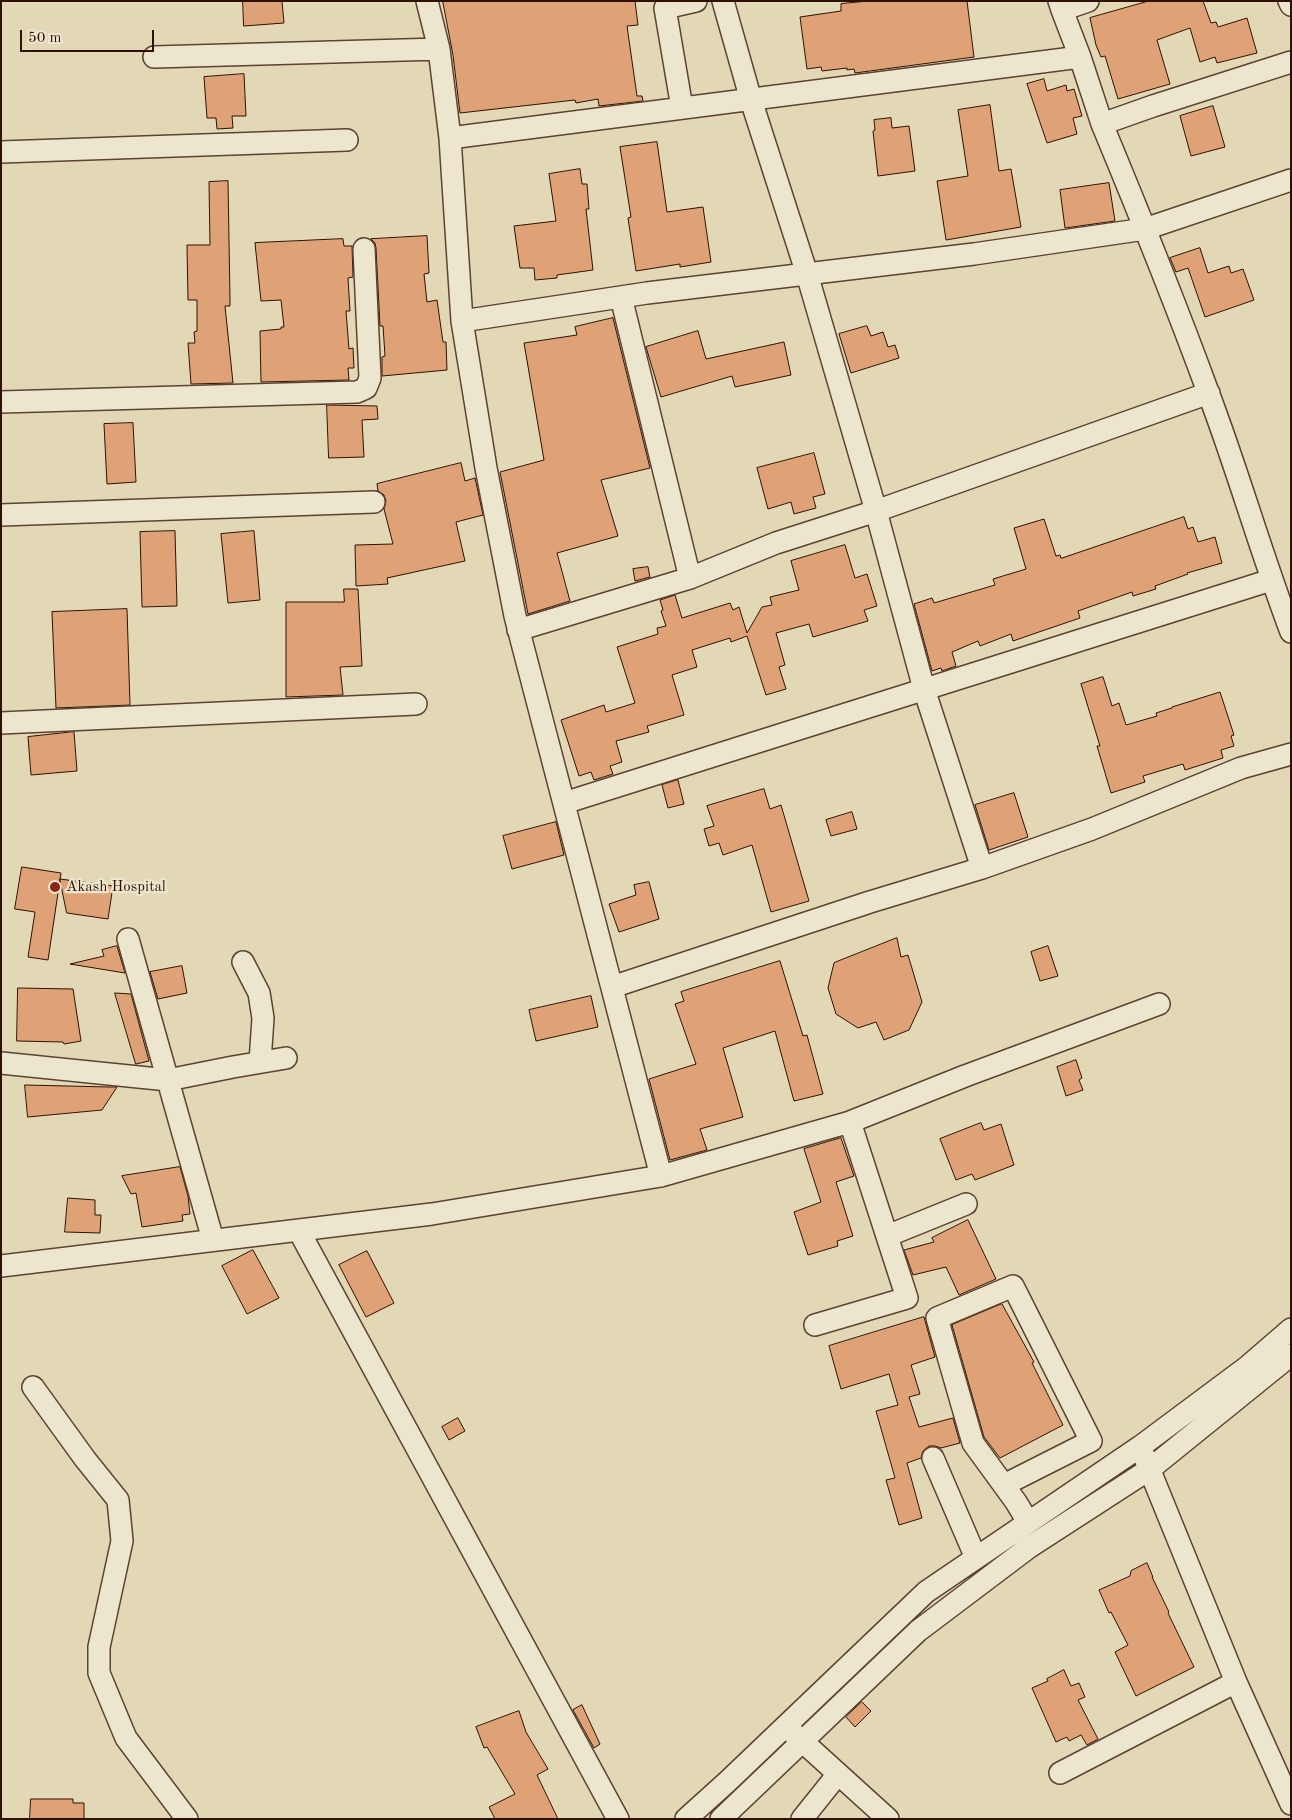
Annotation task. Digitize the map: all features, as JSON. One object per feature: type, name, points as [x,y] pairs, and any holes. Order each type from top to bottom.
[{"type":"street","points":[[427,1],[439,49],[450,138],[462,321],[486,468],[518,630],[661,1176]]},
{"type":"street","points":[[682,108],[664,5],[696,1]]},
{"type":"street","points":[[723,1],[751,100],[807,274],[876,511],[924,689],[982,868]]},
{"type":"street","points":[[1088,1],[1061,6],[1102,124],[1209,393],[1271,580],[1291,632]]},
{"type":"street","points":[[1289,1],[1291,5]]},
{"type":"street","points":[[154,57],[439,49]]},
{"type":"street","points":[[450,138],[1080,58]]},
{"type":"street","points":[[1102,124],[1291,62]]},
{"type":"street","points":[[1,152],[348,140]]},
{"type":"street","points":[[462,321],[621,297],[974,254],[1145,229],[1291,180]]},
{"type":"street","points":[[1,402],[357,392],[366,388],[370,378],[364,249]]},
{"type":"street","points":[[621,297],[690,578]]},
{"type":"street","points":[[518,630],[690,578],[776,543],[876,511],[1209,393]]},
{"type":"street","points":[[1,515],[374,502]]},
{"type":"street","points":[[564,803],[1271,580]]},
{"type":"street","points":[[1,723],[416,704]]},
{"type":"street","points":[[612,987],[870,902],[982,868],[1092,829],[1241,768],[1291,754]]},
{"type":"street","points":[[128,939],[213,1240]]},
{"type":"street","points":[[243,962],[259,993],[262,1010],[260,1062]]},
{"type":"street","points":[[1,1266],[432,1214],[661,1176],[850,1122],[965,1076],[1159,1004]]},
{"type":"street","points":[[1,1063],[168,1080],[286,1058]]},
{"type":"street","points":[[815,1325],[907,1298],[850,1122]]},
{"type":"street","points":[[887,1236],[966,1204]]},
{"type":"street","points":[[299,1231],[618,1819]]},
{"type":"street","points":[[1004,1486],[1091,1442],[1013,1286],[937,1318],[973,1443],[1028,1522]]},
{"type":"street","points":[[686,1819],[926,1592],[1140,1446],[1247,1367],[1291,1329]]},
{"type":"street","points":[[721,1819],[918,1631],[1019,1555],[1150,1469],[1291,1355]]},
{"type":"street","points":[[33,1387],[85,1459],[118,1500],[122,1542],[99,1647],[100,1673],[126,1738],[187,1819]]},
{"type":"street","points":[[1140,1446],[1236,1682],[1291,1804]]},
{"type":"street","points":[[933,1458],[976,1558]]},
{"type":"street","points":[[1005,1538],[1019,1555]]},
{"type":"street","points":[[1060,1774],[1236,1682]]},
{"type":"street","points":[[785,1725],[888,1819]]},
{"type":"street","points":[[802,1819],[838,1774]]},
{"type":"building","points":[[243,1],[282,1],[284,23],[244,26]]},
{"type":"building","points":[[443,1],[635,1],[638,25],[627,26],[637,96],[642,96],[643,101],[599,106],[598,99],[576,103],[575,100],[460,113],[453,55]]},
{"type":"building","points":[[869,1],[967,1],[974,57],[855,73],[854,69],[847,70],[847,68],[822,71],[821,67],[807,69],[800,17],[841,11],[841,4]]},
{"type":"building","points":[[1149,1],[1203,1],[1211,23],[1216,22],[1218,27],[1247,18],[1257,53],[1217,63],[1215,57],[1200,62],[1190,28],[1157,40],[1170,84],[1118,99],[1105,56],[1101,57],[1096,45],[1090,18]]},
{"type":"building","points":[[244,74],[246,116],[232,116],[233,128],[217,129],[216,118],[207,118],[204,77]]},
{"type":"building","points":[[1044,79],[1047,91],[1066,85],[1067,91],[1074,89],[1082,116],[1073,118],[1077,134],[1047,143],[1027,84]]},
{"type":"building","points":[[990,105],[999,171],[1011,169],[1021,227],[946,240],[937,181],[968,176],[958,110]]},
{"type":"building","points":[[1213,106],[1225,147],[1191,156],[1180,116]]},
{"type":"building","points":[[891,118],[892,128],[909,126],[915,171],[878,176],[873,131],[875,130],[874,120]]},
{"type":"building","points":[[657,142],[667,212],[703,207],[711,262],[680,267],[680,264],[636,271],[628,218],[631,217],[620,147]]},
{"type":"building","points":[[580,169],[582,184],[587,184],[589,209],[586,209],[593,270],[557,275],[557,278],[535,280],[534,268],[520,268],[514,226],[556,221],[549,174]]},
{"type":"building","points":[[228,181],[230,306],[225,306],[233,383],[191,384],[188,343],[195,343],[194,332],[197,331],[197,300],[188,300],[187,245],[210,245],[209,182]]},
{"type":"building","points":[[1109,183],[1115,221],[1065,228],[1060,190]]},
{"type":"building","points":[[427,236],[429,273],[424,274],[427,302],[437,300],[443,342],[446,342],[447,370],[382,376],[382,357],[385,356],[383,326],[380,326],[376,248],[375,243],[371,239]]},
{"type":"building","points":[[343,239],[344,246],[352,246],[353,277],[348,278],[350,311],[346,311],[349,349],[353,348],[354,368],[348,368],[349,380],[261,382],[260,331],[284,327],[281,300],[261,301],[255,243]]},
{"type":"building","points":[[1200,248],[1208,273],[1229,266],[1231,273],[1243,269],[1254,300],[1205,317],[1188,268],[1176,272],[1170,258]]},
{"type":"building","points":[[613,318],[650,468],[601,480],[618,536],[557,553],[570,601],[528,614],[500,472],[544,460],[524,343],[577,335],[575,327]]},
{"type":"building","points":[[867,326],[871,336],[883,332],[888,347],[895,345],[899,358],[851,373],[839,334]]},
{"type":"building","points":[[698,331],[706,359],[784,342],[791,375],[735,387],[732,376],[661,397],[646,347]]},
{"type":"building","points":[[327,405],[377,406],[378,419],[362,420],[364,457],[329,458]]},
{"type":"building","points":[[133,423],[136,482],[107,484],[104,424]]},
{"type":"building","points":[[814,453],[825,494],[813,497],[816,508],[794,514],[791,502],[768,509],[757,468]]},
{"type":"building","points":[[461,463],[465,481],[475,478],[483,515],[456,522],[465,561],[387,578],[388,584],[356,586],[355,545],[393,544],[384,509],[386,501],[384,495],[378,491],[377,484]]},
{"type":"building","points":[[1184,517],[1188,529],[1193,527],[1198,542],[1215,537],[1222,563],[1187,573],[1155,586],[1156,589],[1133,596],[1132,592],[1078,611],[1080,618],[1013,641],[1011,634],[980,646],[978,641],[952,652],[956,666],[942,671],[941,668],[932,671],[914,604],[932,598],[934,603],[995,585],[993,579],[1026,569],[1014,528],[1044,519],[1056,556],[1060,555],[1061,558]]},
{"type":"building","points":[[175,531],[177,606],[142,607],[140,532]]},
{"type":"building","points":[[254,531],[260,600],[228,603],[221,534]]},
{"type":"building","points":[[845,545],[855,578],[867,574],[877,606],[864,610],[868,621],[813,637],[809,624],[776,633],[785,665],[779,667],[786,689],[766,695],[747,636],[731,642],[730,638],[692,650],[697,667],[672,675],[684,715],[647,726],[649,732],[616,741],[622,762],[610,766],[613,774],[594,780],[591,772],[579,776],[561,720],[604,705],[606,712],[635,703],[617,647],[658,634],[657,628],[666,626],[660,600],[675,595],[682,618],[730,603],[733,610],[739,607],[747,633],[762,607],[772,605],[770,597],[799,590],[791,561]]},
{"type":"building","points":[[648,567],[650,577],[635,581],[633,569]]},
{"type":"building","points":[[344,589],[358,589],[362,666],[340,667],[343,695],[286,697],[286,602],[344,602]]},
{"type":"building","points":[[127,609],[130,705],[56,708],[52,612]]},
{"type":"building","points":[[1103,677],[1112,706],[1119,703],[1126,725],[1157,716],[1156,713],[1220,692],[1234,735],[1231,736],[1234,746],[1221,750],[1223,758],[1185,770],[1183,764],[1143,776],[1145,782],[1111,793],[1097,746],[1100,746],[1081,684]]},
{"type":"building","points":[[74,732],[77,771],[31,775],[28,737]]},
{"type":"building","points":[[678,780],[684,804],[668,808],[662,785]]},
{"type":"building","points":[[764,789],[770,809],[781,805],[809,901],[771,912],[752,845],[723,855],[719,843],[709,846],[704,829],[714,826],[707,806]]},
{"type":"building","points":[[1014,793],[1028,837],[989,850],[975,805]]},
{"type":"building","points":[[852,812],[857,829],[831,836],[826,820]]},
{"type":"building","points":[[556,822],[564,855],[512,869],[503,836]]},
{"type":"building","points":[[22,867],[61,873],[48,960],[28,957],[35,912],[15,909]]},
{"type":"building","points":[[60,879],[113,886],[108,919],[67,913]]},
{"type":"building","points":[[649,882],[659,919],[619,932],[609,904],[636,895],[634,885]]},
{"type":"building","points":[[897,938],[901,957],[908,955],[922,1002],[909,1030],[884,1040],[876,1022],[858,1028],[836,1014],[828,988],[834,963]]},
{"type":"building","points":[[117,946],[125,973],[70,964],[104,956],[102,950]]},
{"type":"building","points":[[1048,946],[1058,976],[1040,981],[1031,952]]},
{"type":"building","points":[[780,961],[803,1036],[807,1035],[823,1094],[794,1101],[775,1031],[723,1048],[743,1117],[700,1129],[707,1150],[670,1160],[649,1079],[696,1064],[675,1004],[684,1001],[681,992]]},
{"type":"building","points":[[182,966],[187,993],[158,999],[150,972]]},
{"type":"building","points":[[18,988],[73,989],[81,1041],[64,1044],[63,1042],[17,1041]]},
{"type":"building","points":[[115,993],[131,994],[149,1061],[136,1064]]},
{"type":"building","points":[[591,996],[598,1027],[536,1041],[529,1010]]},
{"type":"building","points":[[1076,1060],[1082,1078],[1079,1080],[1083,1090],[1066,1096],[1057,1067]]},
{"type":"building","points":[[25,1085],[117,1087],[102,1110],[28,1117]]},
{"type":"building","points":[[981,1123],[984,1130],[1001,1124],[1014,1165],[975,1180],[972,1174],[956,1180],[940,1139]]},
{"type":"building","points":[[841,1138],[854,1176],[836,1182],[853,1236],[837,1241],[838,1246],[808,1255],[794,1212],[821,1202],[804,1149]]},
{"type":"building","points":[[180,1167],[188,1196],[190,1214],[182,1215],[183,1221],[142,1227],[136,1193],[131,1194],[122,1176]]},
{"type":"building","points":[[68,1198],[95,1200],[95,1215],[101,1215],[100,1233],[65,1232]]},
{"type":"building","points":[[968,1220],[996,1279],[959,1295],[946,1267],[913,1275],[904,1250],[934,1242],[932,1238]]},
{"type":"building","points":[[253,1250],[279,1298],[247,1314],[222,1266]]},
{"type":"building","points":[[367,1251],[394,1303],[366,1317],[339,1265]]},
{"type":"building","points":[[1002,1304],[1034,1362],[1032,1363],[1063,1425],[1000,1458],[984,1437],[952,1325]]},
{"type":"building","points":[[924,1317],[935,1357],[911,1365],[920,1394],[909,1397],[919,1427],[953,1418],[960,1443],[941,1448],[929,1446],[923,1451],[921,1458],[907,1463],[922,1518],[899,1525],[886,1480],[895,1478],[876,1411],[898,1405],[889,1374],[841,1389],[829,1346]]},
{"type":"building","points":[[458,1418],[465,1431],[449,1440],[442,1427]]},
{"type":"building","points":[[1147,1563],[1194,1667],[1136,1696],[1115,1652],[1128,1645],[1111,1612],[1109,1613],[1099,1590],[1130,1576],[1131,1571]]},
{"type":"building","points":[[1064,1670],[1071,1686],[1079,1683],[1085,1697],[1078,1700],[1098,1739],[1087,1745],[1081,1735],[1069,1741],[1067,1737],[1056,1742],[1032,1688],[1048,1681],[1047,1679]]},
{"type":"building","points":[[862,1702],[871,1711],[855,1727],[846,1717]]},
{"type":"building","points":[[582,1705],[600,1744],[594,1748],[573,1710]]},
{"type":"building","points":[[519,1711],[526,1732],[548,1769],[537,1775],[558,1819],[495,1819],[489,1807],[515,1794],[487,1747],[484,1748],[476,1727]]},
{"type":"building","points":[[31,1799],[73,1799],[73,1803],[84,1803],[84,1819],[30,1819]]},
{"type":"place","name":"Akash Hospital","points":[[55,887]]}]
